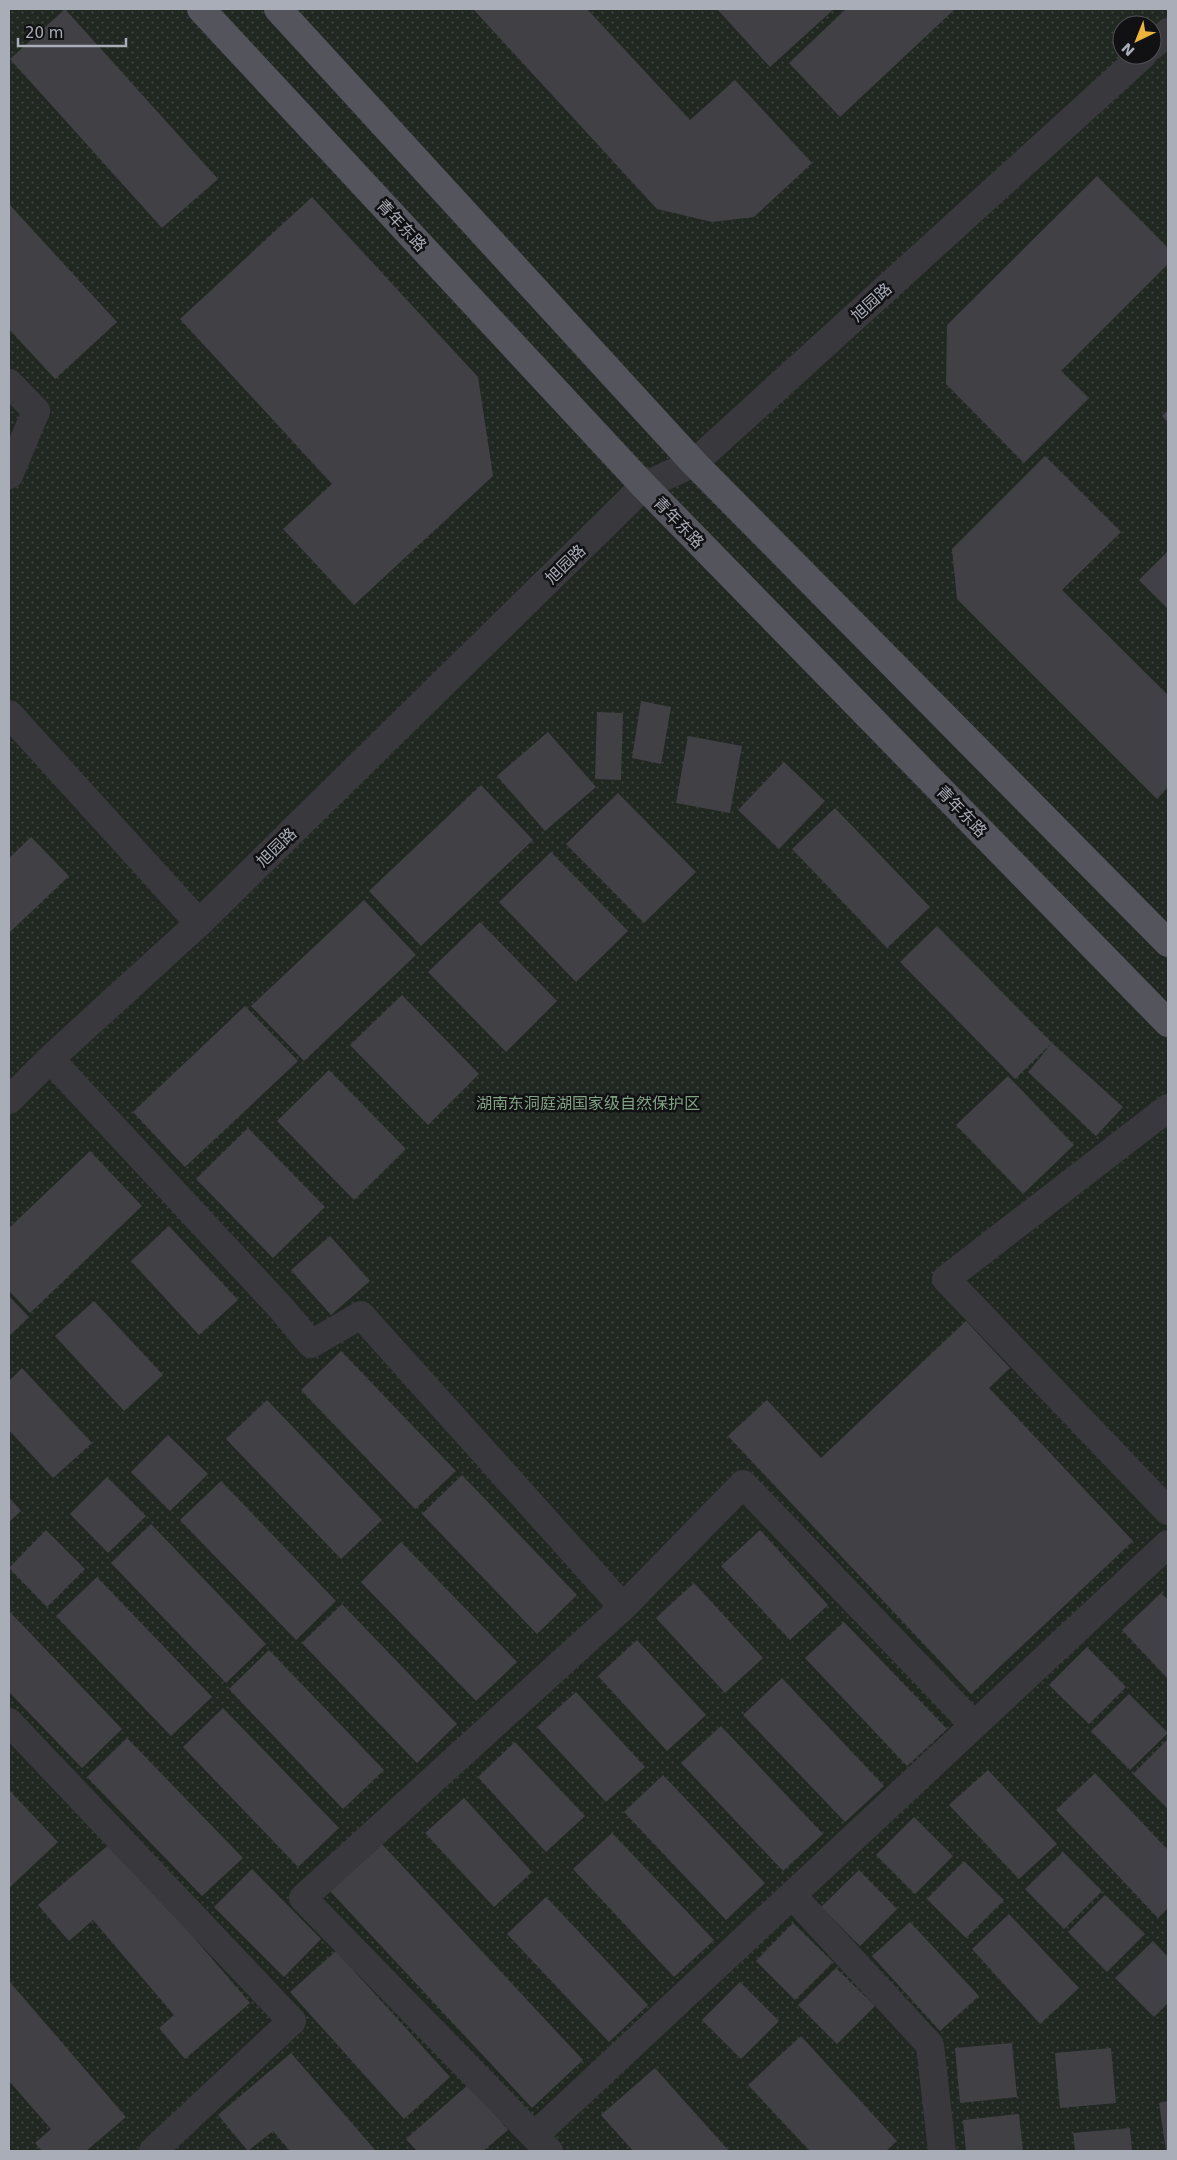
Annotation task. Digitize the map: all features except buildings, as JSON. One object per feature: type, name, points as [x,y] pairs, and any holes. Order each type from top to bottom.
[{"type":"main road","name":"青年东路","points":[[201,9],[644,486],[1168,1023]]},
{"type":"main road","points":[[278,9],[694,463],[1168,943]]},
{"type":"street","name":"旭园路","points":[[9,1100],[50,1059],[199,922],[644,486],[694,463],[1131,65]]},
{"type":"street","points":[[9,383],[36,411],[9,475]]},
{"type":"street","points":[[9,714],[199,922]]},
{"type":"street","points":[[50,1059],[282,1309],[311,1344],[361,1315],[623,1607]]},
{"type":"street","points":[[1168,1108],[946,1279],[1168,1510]]},
{"type":"street","points":[[974,1725],[743,1484],[623,1607],[303,1898],[541,2144],[792,1895],[974,1725],[1164,1555]]},
{"type":"street","points":[[9,1722],[292,2021],[153,2151]]},
{"type":"street","points":[[792,1895],[930,2045],[942,2151]]},
{"type":"green space","name":"湖南东洞庭湖国家级自然保护区","points":[[9,9],[1168,9],[1168,2151],[9,2151]]}]
